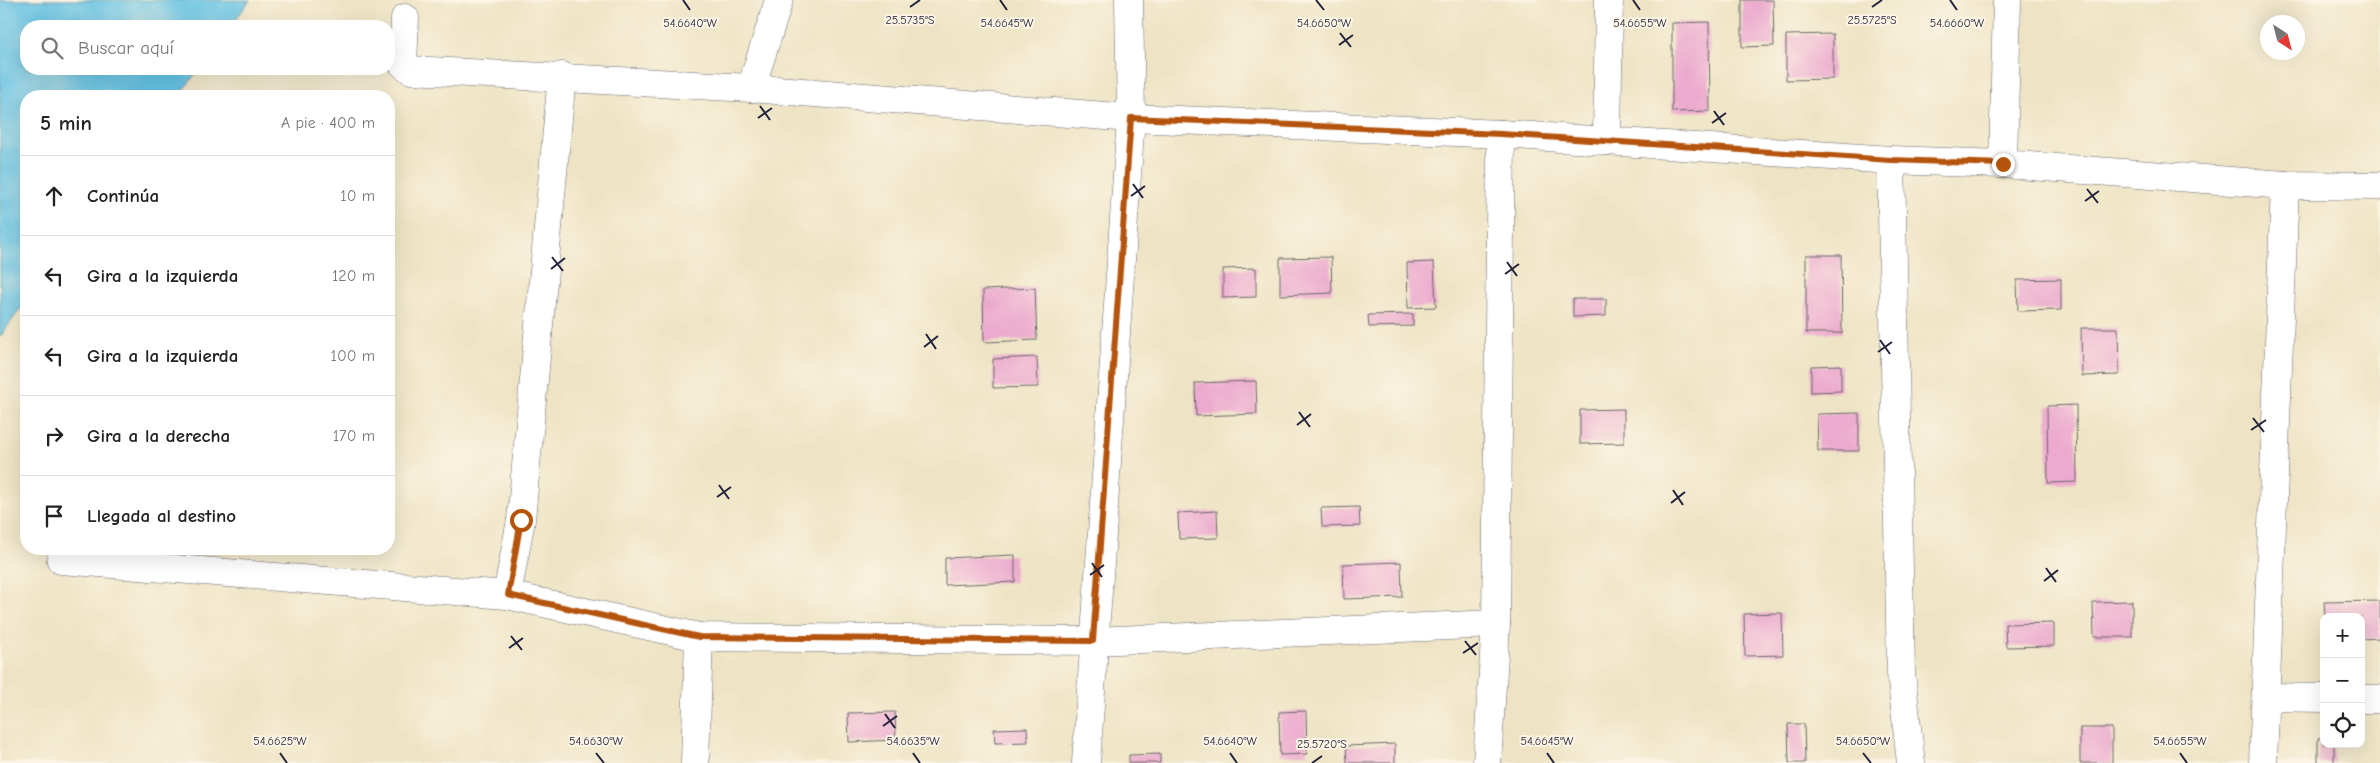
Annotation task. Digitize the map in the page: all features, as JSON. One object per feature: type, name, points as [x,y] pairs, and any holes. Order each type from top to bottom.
[{"type":"street","points":[[751,88],[779,0]]},
{"type":"street","points":[[1086,763],[1093,641],[1131,118],[1129,0]]},
{"type":"street","points":[[1607,141],[1609,0]]},
{"type":"street","points":[[2003,164],[2007,0]]},
{"type":"street","points":[[405,18],[402,64],[411,70],[562,76],[751,88],[1131,118],[1501,134],[1891,160],[2003,164],[2285,185],[2380,186]]},
{"type":"street","points":[[508,595],[521,520],[562,76]]},
{"type":"street","points":[[1487,763],[1496,624],[1501,134]]},
{"type":"street","points":[[1891,160],[1901,673],[1910,763]]},
{"type":"street","points":[[2263,763],[2285,185]]},
{"type":"street","points":[[62,560],[508,595],[699,637],[1093,641],[1496,624]]},
{"type":"street","points":[[695,763],[699,637]]},
{"type":"street","points":[[2266,697],[2320,698]]},
{"type":"street","points":[[2365,699],[2380,699]]},
{"type":"water","points":[[0,0],[250,0],[235,20],[20,20],[20,75],[195,75],[183,90],[20,90],[20,309],[0,337]]},
{"type":"building","points":[[1742,0],[1773,0],[1774,46],[1742,47]]},
{"type":"building","points":[[1709,22],[1710,111],[1672,112],[1672,23]]},
{"type":"building","points":[[1833,34],[1833,79],[1786,80],[1786,35]]},
{"type":"building","points":[[1806,255],[1841,255],[1842,333],[1806,333]]},
{"type":"building","points":[[1331,257],[1332,293],[1280,295],[1280,258]]},
{"type":"building","points":[[1434,262],[1436,307],[1408,308],[1407,263]]},
{"type":"building","points":[[1256,268],[1256,297],[1223,298],[1223,269]]},
{"type":"building","points":[[2061,279],[2061,310],[2018,311],[2017,280]]},
{"type":"building","points":[[1035,288],[1037,340],[984,342],[983,290]]},
{"type":"building","points":[[1573,299],[1606,299],[1606,316],[1573,317]]},
{"type":"building","points":[[1413,314],[1413,326],[1369,327],[1368,315]]},
{"type":"building","points":[[2081,328],[2118,328],[2119,375],[2082,376]]},
{"type":"building","points":[[1037,357],[1038,387],[993,388],[993,359]]},
{"type":"building","points":[[1841,365],[1841,391],[1811,392],[1811,366]]},
{"type":"building","points":[[1256,381],[1257,414],[1196,416],[1195,383]]},
{"type":"building","points":[[2076,405],[2077,482],[2048,483],[2047,406]]},
{"type":"building","points":[[1624,409],[1624,443],[1580,444],[1580,410]]},
{"type":"building","points":[[1859,413],[1859,451],[1818,451],[1817,414]]},
{"type":"building","points":[[1359,507],[1360,526],[1322,527],[1321,508]]},
{"type":"building","points":[[1217,511],[1218,538],[1179,539],[1178,513]]},
{"type":"building","points":[[1015,555],[1015,582],[945,585],[945,558]]},
{"type":"building","points":[[1401,562],[1402,597],[1344,599],[1343,564]]},
{"type":"building","points":[[2132,601],[2132,637],[2094,637],[2093,602]]},
{"type":"building","points":[[2380,601],[2380,638],[2365,639],[2365,613],[2325,613],[2324,602]]},
{"type":"building","points":[[1782,613],[1783,655],[1745,656],[1744,614]]},
{"type":"building","points":[[2054,623],[2054,646],[2006,647],[2005,624]]},
{"type":"building","points":[[1306,711],[1307,754],[1280,755],[1279,712]]},
{"type":"building","points":[[895,712],[896,740],[849,742],[848,713]]},
{"type":"building","points":[[1788,724],[1804,724],[1805,763],[1789,763]]},
{"type":"building","points":[[1027,728],[1028,742],[995,743],[994,729]]},
{"type":"building","points":[[2080,728],[2112,728],[2112,763],[2080,763]]},
{"type":"building","points":[[2318,738],[2320,738],[2320,748],[2334,748],[2334,763],[2318,763]]},
{"type":"building","points":[[1395,744],[1395,763],[1347,763],[1346,746]]},
{"type":"building","points":[[1160,754],[1160,763],[1129,763],[1129,755]]},
{"type":"route","points":[[521,520],[508,595],[699,637],[1093,641],[1131,118],[1501,134],[1891,160],[2003,164]]}]
